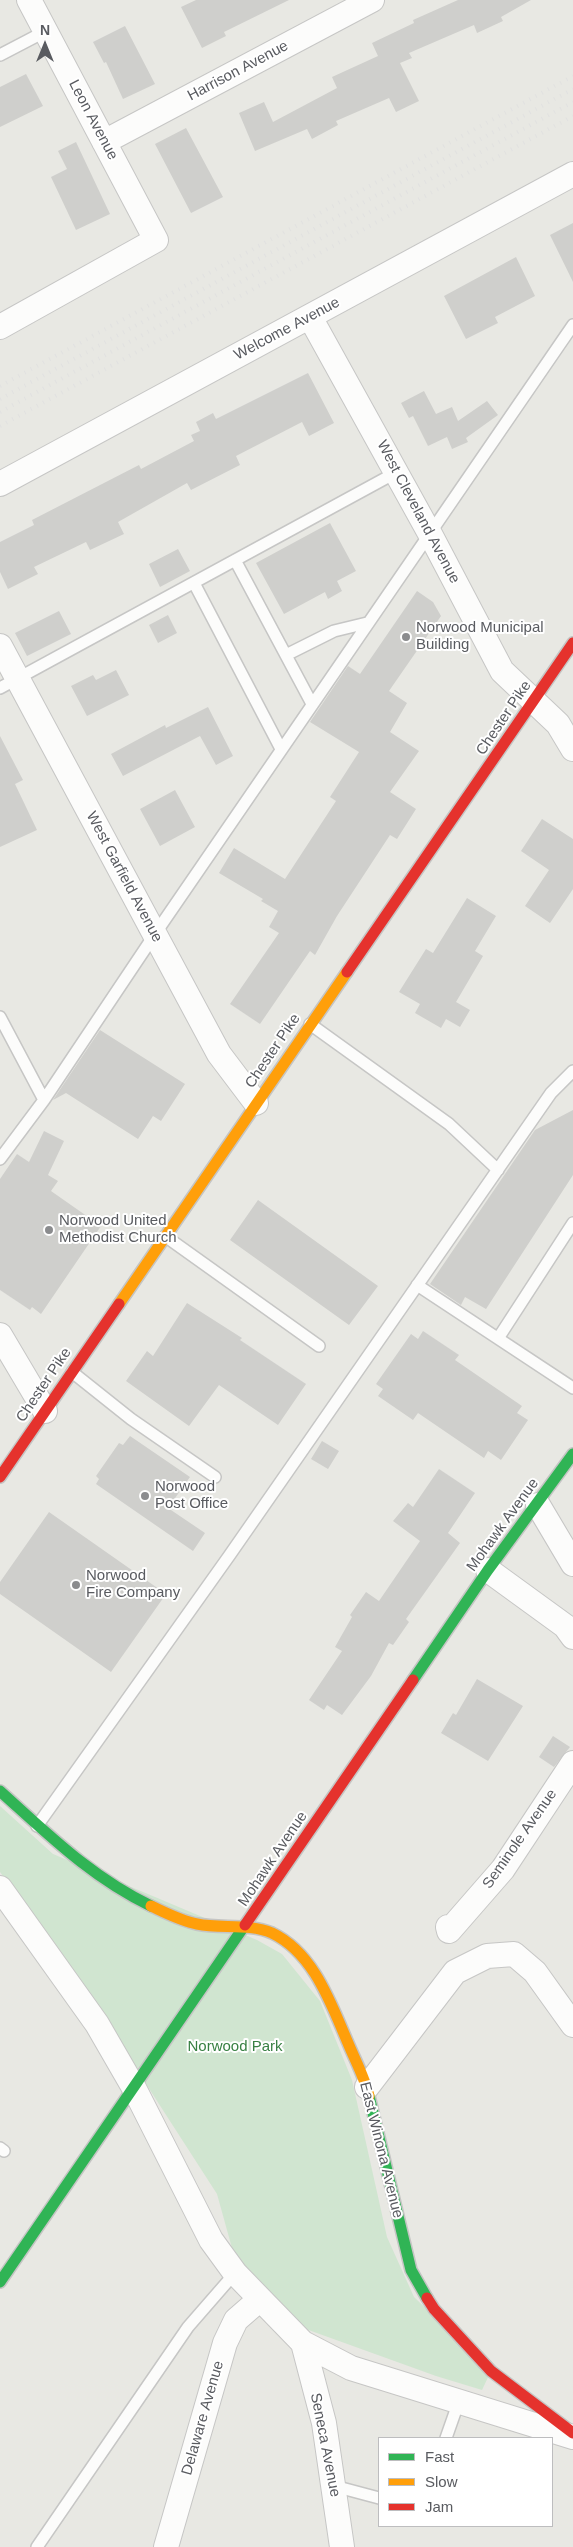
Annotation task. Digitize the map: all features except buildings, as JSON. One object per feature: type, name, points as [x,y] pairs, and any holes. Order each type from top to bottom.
[{"type":"street","name":"Leon Avenue","points":[[0,327],[156,240],[29,0]]},
{"type":"street","name":"Harrison Avenue","points":[[104,142],[372,0]]},
{"type":"street","name":"Welcome Avenue","points":[[0,484],[573,174]]},
{"type":"street","name":"West Cleveland Avenue","points":[[310,316],[397,472],[502,671],[558,724],[573,749]]},
{"type":"street","name":"Chester Pike","points":[[0,1477],[573,643]]},
{"type":"street","name":"West Garfield Avenue","points":[[0,646],[9,684],[155,934],[219,1054],[256,1104]]},
{"type":"street","points":[[0,1336],[45,1411]]},
{"type":"street","name":"Mohawk Avenue","points":[[0,2282],[488,1570],[538,1505],[573,1454]]},
{"type":"street","points":[[538,1505],[573,1564]]},
{"type":"street","points":[[488,1570],[565,1626],[573,1637]]},
{"type":"street","name":"Seminole Avenue","points":[[448,1927],[449,1932],[503,1868],[573,1763]]},
{"type":"street","name":"East Winona Avenue","points":[[0,1791],[37,1826],[87,1868],[156,1909],[197,1924],[244,1927],[277,1936],[303,1958],[326,1993],[367,2086],[411,2270],[430,2301],[491,2371],[573,2433]]},
{"type":"street","points":[[0,1888],[78,1995],[134,2088],[211,2240],[235,2273],[259,2300],[303,2343],[351,2368],[573,2437]]},
{"type":"street","points":[[367,2086],[455,1972],[487,1956],[514,1954],[535,1972],[573,2025]]},
{"type":"street","name":"Delaware Avenue","points":[[166,2547],[225,2343],[236,2320],[259,2300]]},
{"type":"street","name":"Seneca Avenue","points":[[303,2343],[324,2423],[342,2547]]},
{"type":"lane","points":[[0,55],[46,31]]},
{"type":"lane","points":[[0,1159],[44,1100],[429,532],[573,325]]},
{"type":"lane","points":[[9,684],[397,472]]},
{"type":"lane","points":[[235,560],[312,704]]},
{"type":"lane","points":[[194,583],[281,749]]},
{"type":"lane","points":[[286,654],[334,631],[367,623]]},
{"type":"lane","points":[[0,1017],[44,1100]]},
{"type":"lane","points":[[310,1024],[449,1124],[498,1170]]},
{"type":"lane","points":[[37,1826],[230,1556],[551,1093],[573,1071]]},
{"type":"lane","points":[[499,1337],[573,1223]]},
{"type":"lane","points":[[165,1236],[320,1346]]},
{"type":"lane","points":[[418,1285],[499,1337],[573,1388]]},
{"type":"lane","points":[[72,1372],[131,1419],[215,1477]]},
{"type":"lane","points":[[37,2547],[188,2327],[235,2273]]},
{"type":"lane","points":[[446,2437],[459,2401]]},
{"type":"lane","points":[[334,2486],[378,2498]]},
{"type":"green space","name":"Norwood Park","points":[[0,1806],[53,1854],[257,1940],[282,1954],[320,2001],[352,2080],[387,2237],[414,2297],[491,2371],[482,2390],[436,2376],[278,2319],[240,2277],[217,2194],[81,1983],[0,1872]]},
{"type":"railway","points":[[0,386],[573,76]]},
{"type":"railway","points":[[0,399],[573,89]]},
{"type":"railway","points":[[0,412],[573,102]]},
{"type":"railway","points":[[0,426],[573,116]]},
{"type":"traffic: fast","points":[[413,1680],[488,1570],[573,1454]]},
{"type":"traffic: fast","points":[[0,1791],[71,1854],[109,1882],[151,1906]]},
{"type":"traffic: fast","points":[[0,2282],[245,1925]]},
{"type":"traffic: fast","points":[[369,2096],[411,2270],[427,2298]]},
{"type":"traffic: slow","points":[[119,1304],[347,972]]},
{"type":"traffic: slow","points":[[151,1906],[191,1923],[254,1928],[272,1933],[287,1942],[310,1966],[328,1996],[360,2069],[369,2096]]},
{"type":"traffic: jam","points":[[347,972],[573,643]]},
{"type":"traffic: jam","points":[[0,1477],[119,1304]]},
{"type":"traffic: jam","points":[[245,1925],[413,1680]]},
{"type":"traffic: jam","points":[[427,2298],[434,2309],[491,2371],[573,2433]]},
{"type":"place","name":"Norwood Municipal Building","points":[[406,637]]},
{"type":"place","name":"Norwood United Methodist Church","points":[[49,1230]]},
{"type":"place","name":"Norwood Post Office","points":[[145,1496]]},
{"type":"place","name":"Norwood Fire Company","points":[[76,1585]]}]
